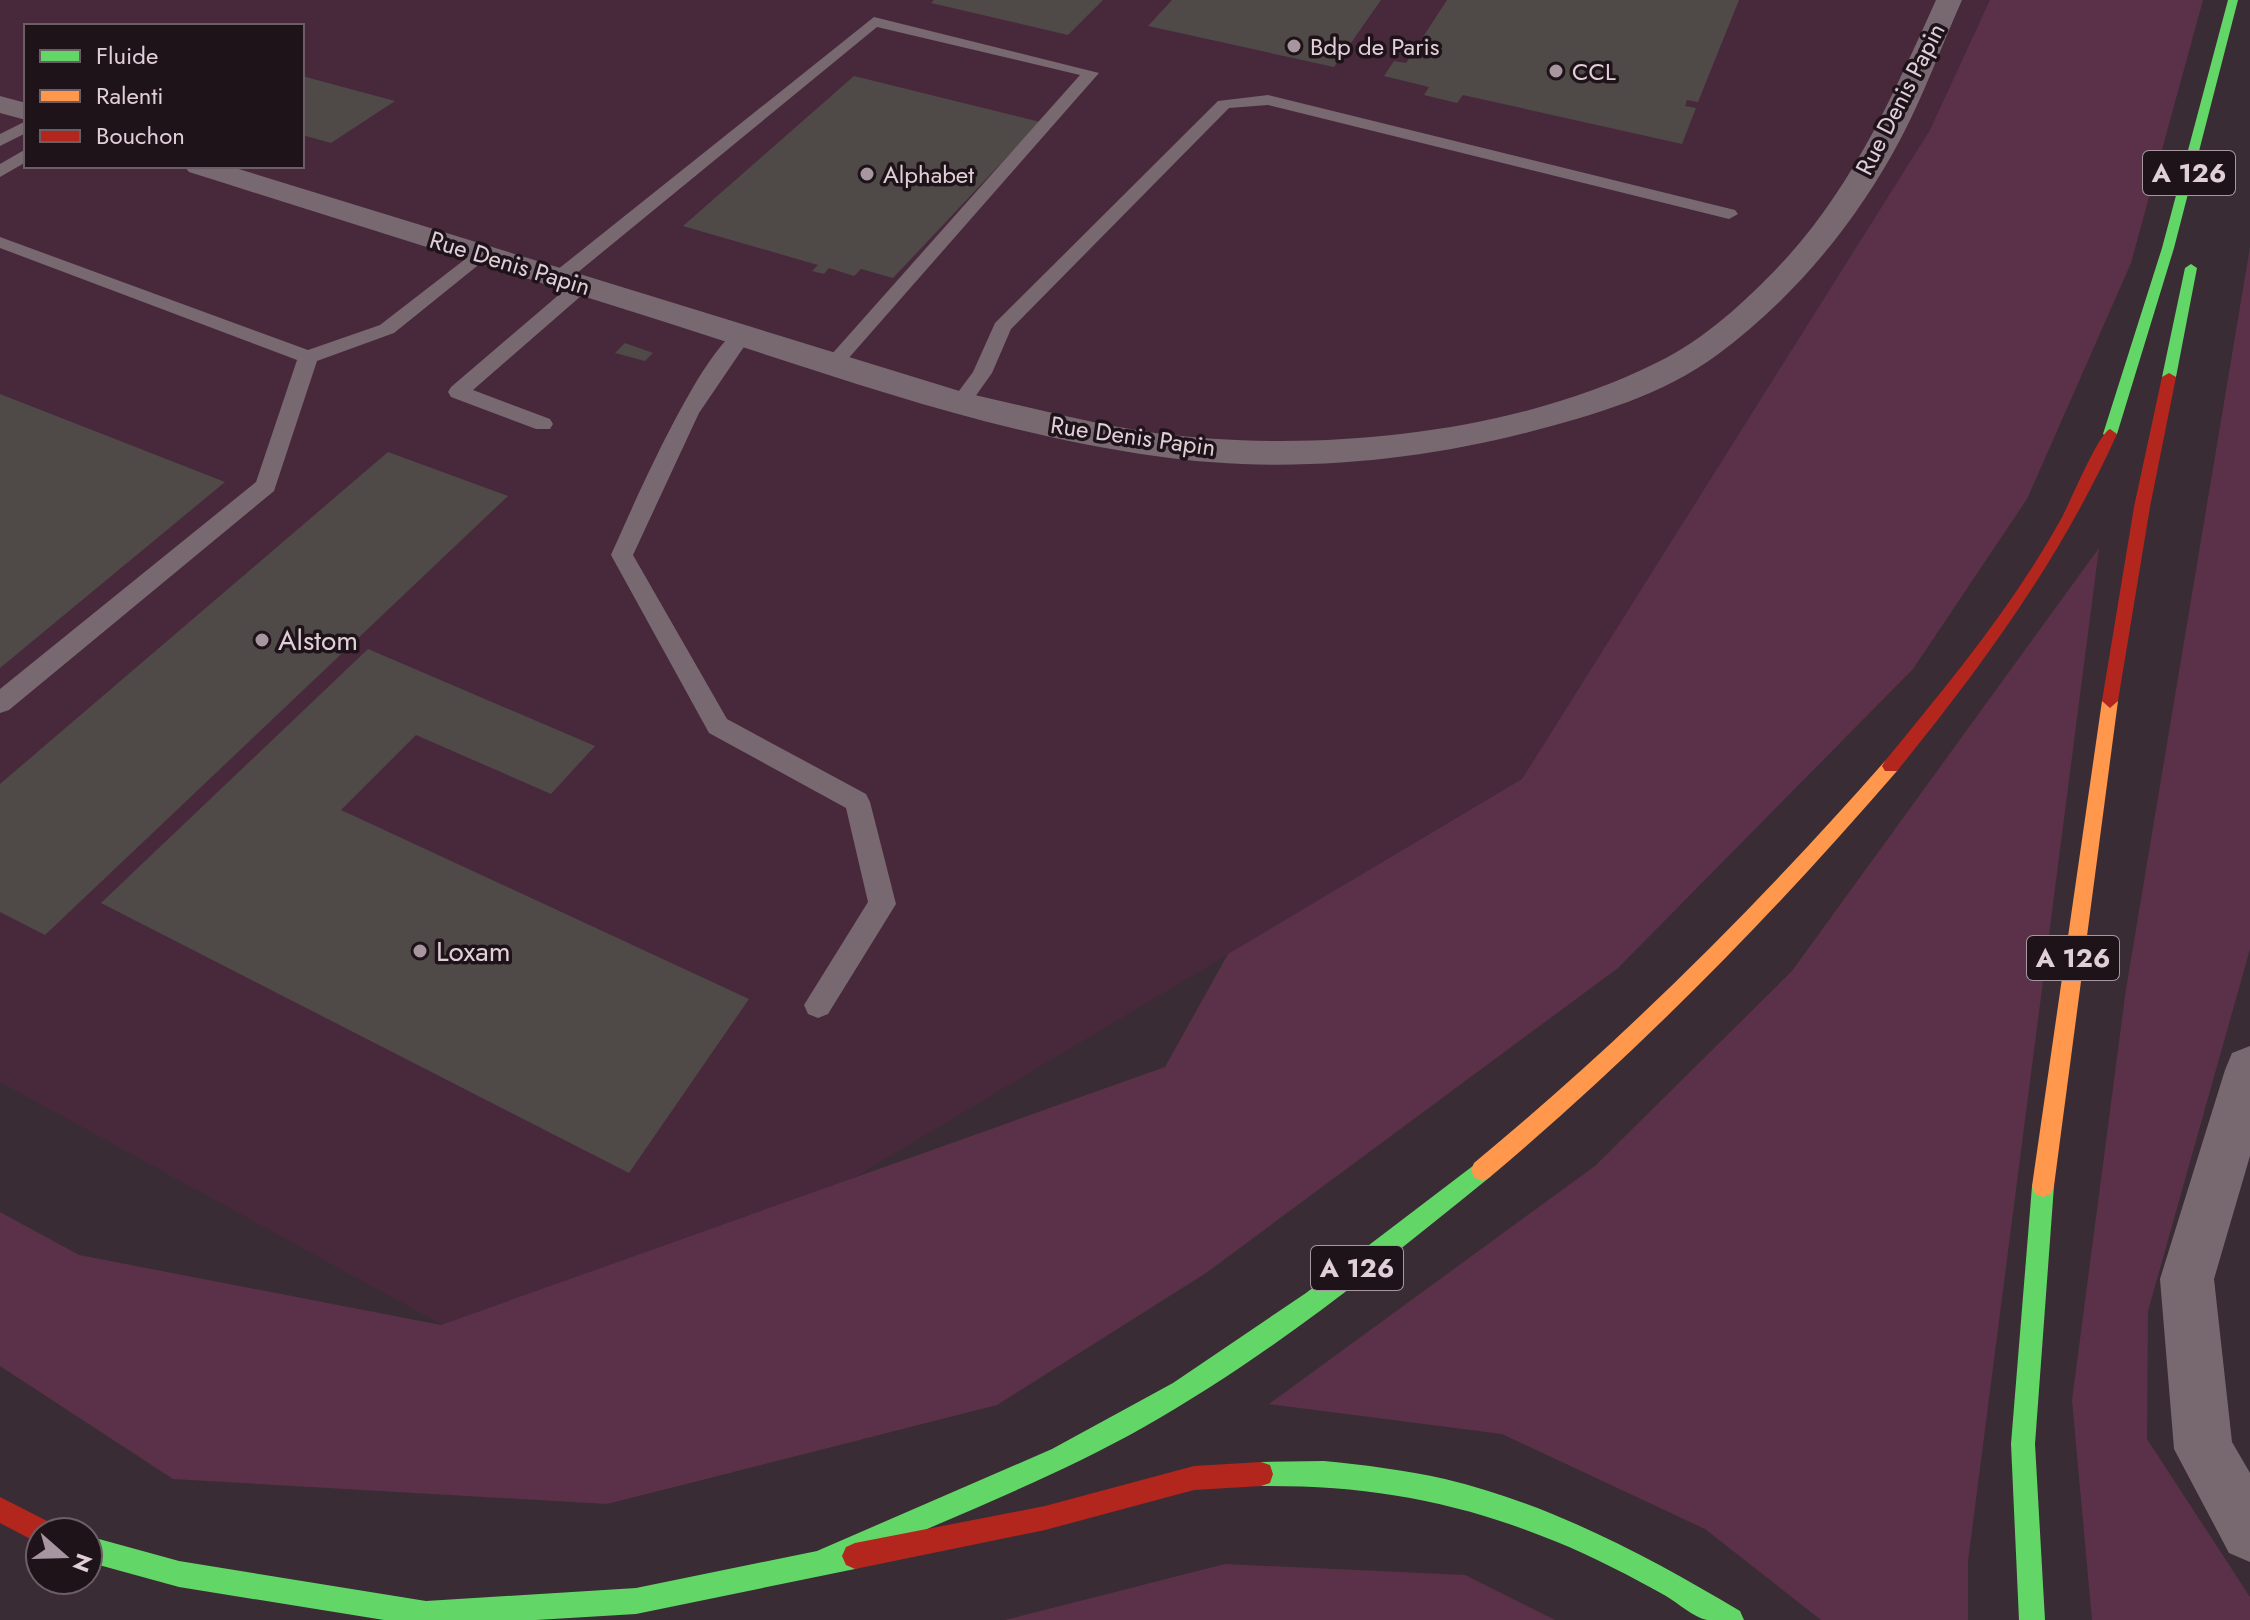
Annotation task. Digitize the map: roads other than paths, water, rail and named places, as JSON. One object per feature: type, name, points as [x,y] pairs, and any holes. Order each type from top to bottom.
[{"type":"highway","name":"A 126","points":[[104,1553],[179,1574],[426,1614],[636,1601],[826,1560],[1131,1421],[1268,1334],[1424,1218],[1559,1106],[1702,976],[1810,864],[1949,696],[2025,587],[2097,462],[2155,294],[2233,0]]},
{"type":"highway","name":"A 126","points":[[2032,1620],[2023,1444],[2040,1204],[2101,755],[2142,507],[2196,247]]},
{"type":"highway","points":[[826,1560],[1045,1518],[1194,1478],[1315,1470],[1412,1482],[1563,1530],[1657,1574],[1731,1620]]},
{"type":"highway","points":[[0,1509],[24,1522]]},
{"type":"street","name":"Rue Denis Papin","points":[[205,168],[960,403],[1084,433],[1171,446],[1293,451],[1401,444],[1510,427],[1599,401],[1673,369],[1727,330],[1803,259],[1876,158],[1949,0]]},
{"type":"street","points":[[0,104],[24,111]]},
{"type":"street","points":[[2250,1070],[2187,1279],[2203,1449],[2250,1532]]},
{"type":"lane","points":[[543,424],[458,392],[570,282],[874,22],[1091,73],[833,364]]},
{"type":"lane","points":[[960,403],[982,373],[1002,327],[1224,104],[1268,100],[1729,214]]},
{"type":"lane","points":[[0,141],[24,127]]},
{"type":"lane","points":[[0,172],[24,155]]},
{"type":"lane","points":[[0,242],[308,357],[387,329],[483,254]]},
{"type":"lane","points":[[742,335],[722,358],[681,425],[622,555],[718,726],[857,802],[882,904],[818,1005]]},
{"type":"lane","points":[[0,703],[266,486],[285,436],[308,357]]},
{"type":"place","name":"Bdp de Paris","points":[[1294,46]]},
{"type":"place","name":"CCL","points":[[1556,71]]},
{"type":"place","name":"Alphabet","points":[[867,174]]},
{"type":"place","name":"Alstom","points":[[262,640]]},
{"type":"place","name":"Loxam","points":[[420,951]]}]
